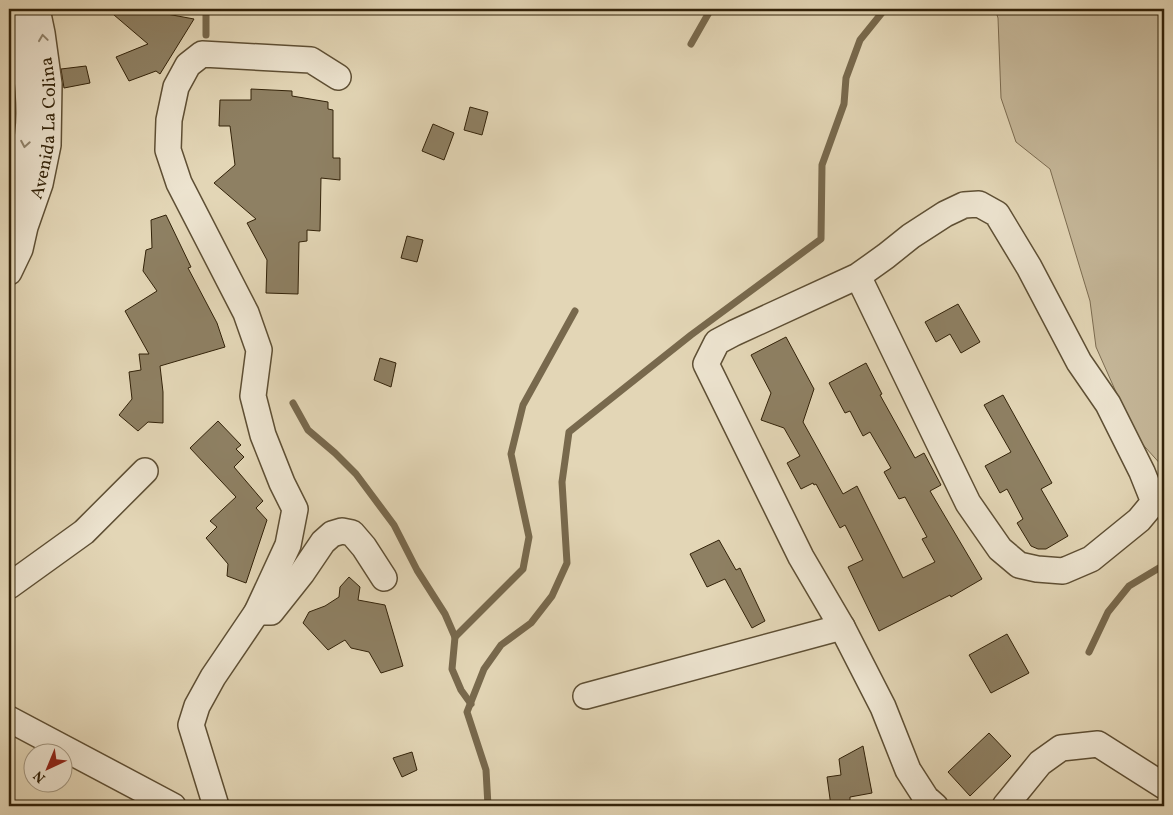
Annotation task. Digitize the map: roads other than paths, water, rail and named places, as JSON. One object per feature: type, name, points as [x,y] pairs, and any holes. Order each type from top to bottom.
[{"type":"street","name":"Avenida La Colina","points":[[9,272],[20,249],[14,222],[43,170],[48,145],[39,114],[16,9]]},
{"type":"street","name":"Avenida La Colina","points":[[37,9],[48,76],[39,114]]},
{"type":"street","points":[[216,806],[191,725],[197,706],[213,677],[257,612],[288,545],[295,509],[263,436],[253,396],[258,350],[246,313],[179,184],[168,150],[169,120],[176,87],[188,65],[202,54],[311,60],[338,76]]},
{"type":"street","points":[[858,276],[968,503],[1000,549],[1018,565],[1063,571],[1091,559],[1140,520],[1154,502],[1142,472],[1108,404],[1079,362],[1029,268],[997,214],[979,204],[964,205],[944,214],[858,276],[734,332],[717,342],[706,364],[800,557],[842,627],[883,707],[908,770],[926,798],[935,806]]},
{"type":"street","points":[[9,586],[84,532],[145,471]]},
{"type":"street","points":[[257,612],[271,612],[302,573],[323,542],[332,534],[342,530],[352,532],[384,578]]},
{"type":"street","points":[[586,696],[842,627]]},
{"type":"street","points":[[9,719],[173,806]]},
{"type":"street","points":[[1005,806],[1040,763],[1061,748],[1098,744],[1164,786]]},
{"type":"waterway","points":[[206,9],[206,35]]},
{"type":"waterway","points":[[691,44],[711,9]]},
{"type":"waterway","points":[[488,806],[486,770],[467,712],[484,669],[501,645],[531,623],[552,596],[567,563],[562,482],[569,432],[691,335],[821,239],[822,165],[844,104],[846,78],[860,40],[885,9]]},
{"type":"waterway","points":[[455,637],[523,569],[529,537],[511,454],[523,405],[575,311]]},
{"type":"waterway","points":[[293,403],[308,430],[356,474],[394,525],[417,570],[445,614],[455,637],[452,669],[461,690],[471,704]]},
{"type":"waterway","points":[[1089,652],[1108,612],[1129,586],[1164,565]]}]
